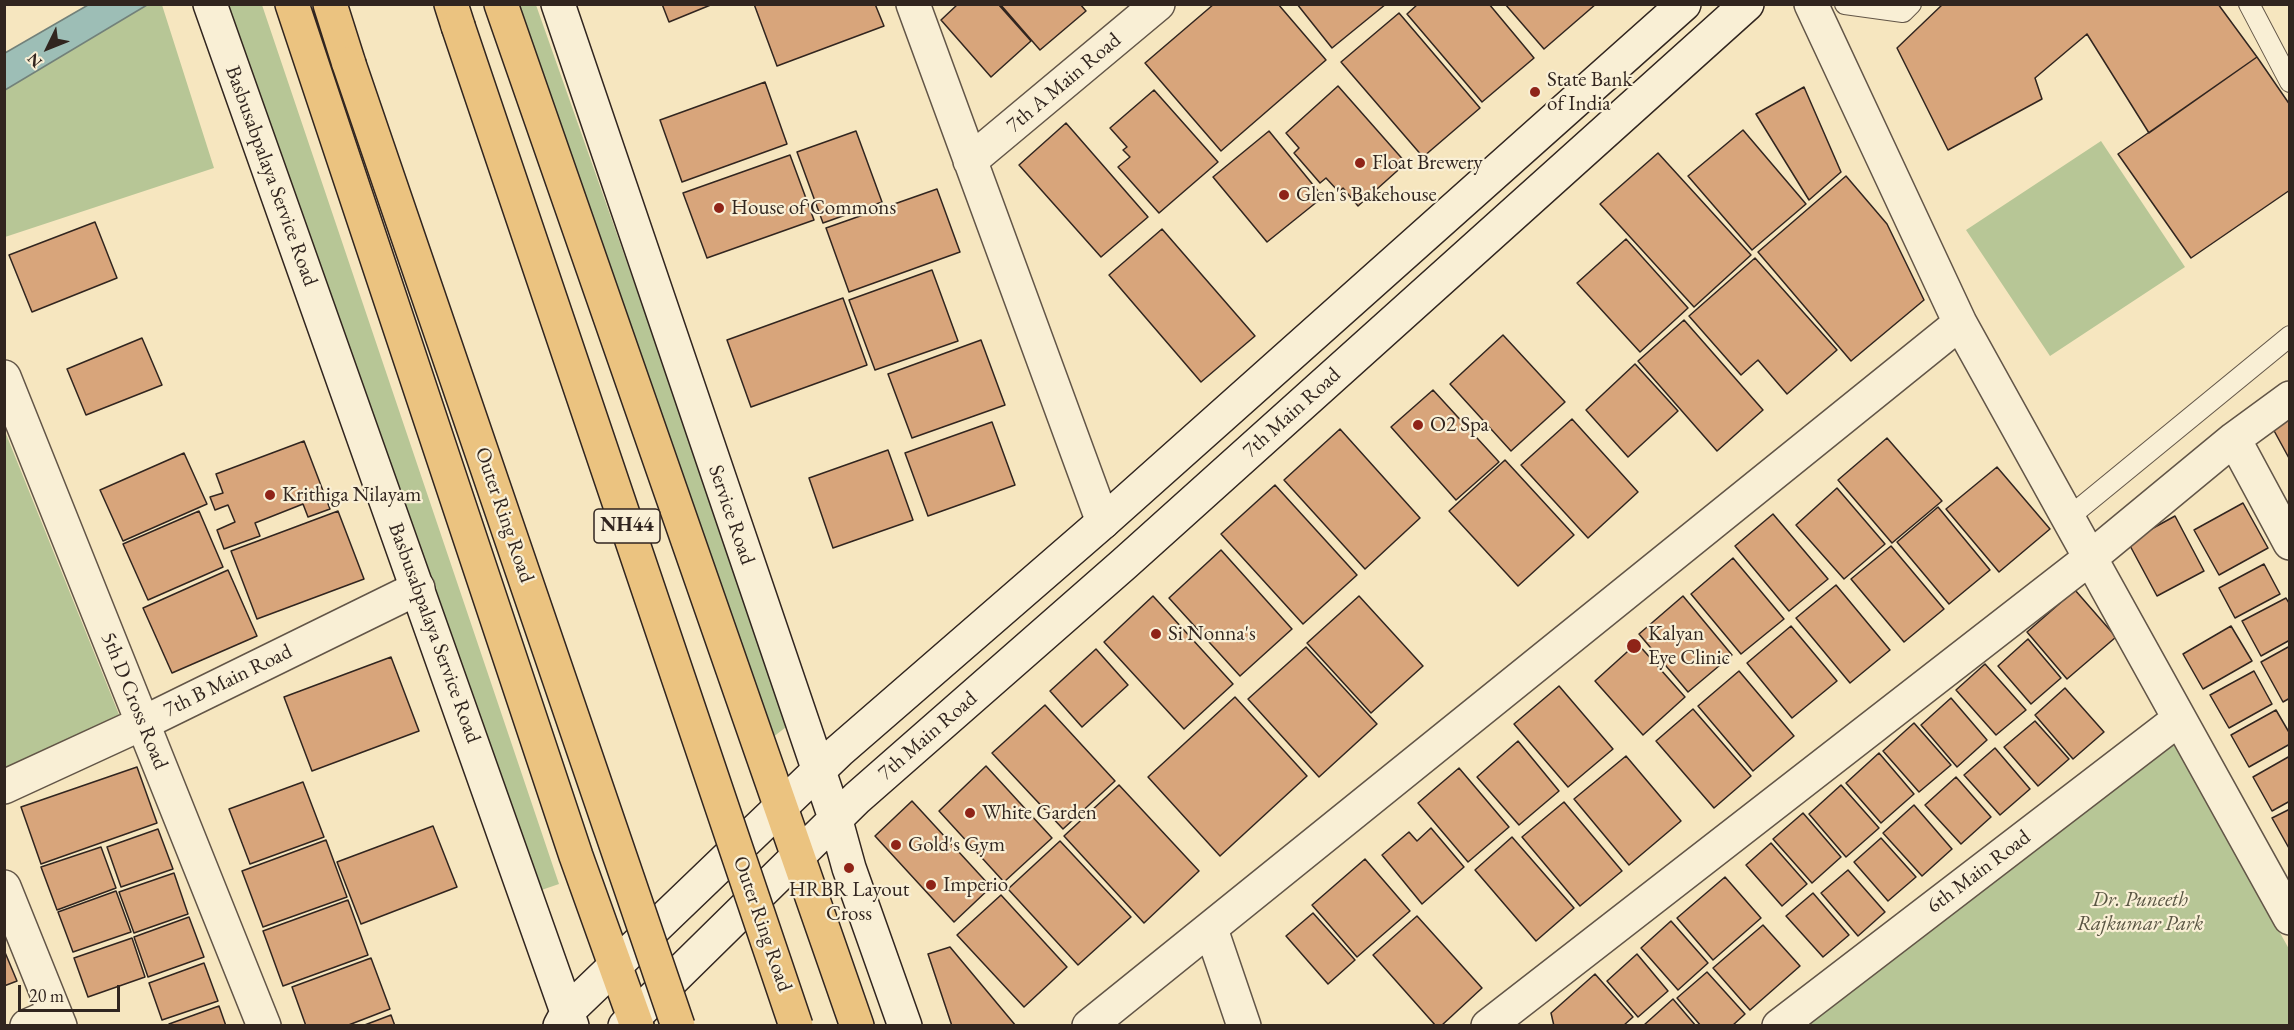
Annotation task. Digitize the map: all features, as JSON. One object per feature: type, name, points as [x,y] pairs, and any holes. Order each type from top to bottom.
[{"type":"highway","points":[[292,4],[576,856],[616,965],[632,1023]]},
{"type":"highway","name":"Outer Ring Road","points":[[330,4],[678,1026]]},
{"type":"highway","points":[[501,4],[857,1026]]},
{"type":"highway","name":"Outer Ring Road","points":[[454,15],[796,1026]]},
{"type":"street","name":"Basbusabpalaya Service Road","points":[[210,4],[418,588],[566,1021]]},
{"type":"street","name":"Service Road","points":[[558,4],[836,821],[849,868],[905,1026]]},
{"type":"street","points":[[913,4],[1103,522]]},
{"type":"street","name":"7th A Main Road","points":[[970,161],[1158,4]]},
{"type":"street","points":[[566,1021],[616,965],[818,771],[1103,522],[1684,4]]},
{"type":"street","name":"7th Main Road","points":[[632,1023],[857,798],[1124,564],[1747,4]]},
{"type":"street","points":[[1811,4],[1960,323],[2289,918]]},
{"type":"street","points":[[1089,1026],[1960,323]]},
{"type":"street","name":"5th D Cross Road","points":[[4,377],[264,1026]]},
{"type":"street","points":[[1503,1021],[2090,558],[2234,439],[2289,398]]},
{"type":"street","points":[[2234,439],[2289,543]]},
{"type":"street","name":"7th B Main Road","points":[[4,787],[143,723],[418,588]]},
{"type":"street","name":"6th Main Road","points":[[1779,1026],[2180,719]]},
{"type":"street","points":[[4,887],[47,1022]]},
{"type":"street","points":[[1211,929],[1244,1026]]},
{"type":"lane","points":[[1845,4],[1903,12],[1911,4]]},
{"type":"lane","points":[[2248,4],[2289,81]]},
{"type":"lane","points":[[2068,518],[2289,336]]},
{"type":"green space","points":[[147,5],[162,5],[214,168],[5,237],[5,90]]},
{"type":"green space","points":[[225,5],[262,5],[559,884],[530,894]]},
{"type":"green space","points":[[512,5],[536,5],[790,724],[768,741]]},
{"type":"green space","points":[[2101,141],[2185,267],[2050,356],[1966,230]]},
{"type":"green space","points":[[4,429],[120,717],[5,768],[4,768]]},
{"type":"green space","name":"Dr. Puneeth Rajkumar Park","points":[[2174,742],[2289,949],[2289,1025],[1804,1026]]},
{"type":"water","points":[[88,5],[147,5],[5,90],[5,53]]},
{"type":"building","points":[[662,4],[713,4],[669,22]]},
{"type":"building","points":[[754,4],[875,4],[884,26],[777,66]]},
{"type":"building","points":[[958,4],[998,4],[1031,41],[991,77],[941,20]]},
{"type":"building","points":[[1000,4],[1080,4],[1086,11],[1040,50]]},
{"type":"building","points":[[1214,4],[1278,4],[1326,60],[1221,151],[1145,63]]},
{"type":"building","points":[[1297,4],[1386,4],[1332,48]]},
{"type":"building","points":[[1418,4],[1489,4],[1534,58],[1482,102],[1407,14]]},
{"type":"building","points":[[1505,4],[1596,4],[1544,49]]},
{"type":"building","points":[[1943,4],[2218,4],[2257,57],[2149,133],[2087,34],[2035,78],[2042,99],[1948,150],[1897,48]]},
{"type":"building","points":[[1399,13],[1480,108],[1423,157],[1341,62]]},
{"type":"building","points":[[2257,57],[2290,105],[2290,190],[2191,258],[2118,154]]},
{"type":"building","points":[[765,82],[787,144],[682,182],[660,120]]},
{"type":"building","points":[[1338,86],[1406,163],[1358,206],[1343,188],[1339,192],[1326,178],[1320,183],[1294,153],[1299,148],[1286,133]]},
{"type":"building","points":[[1804,87],[1841,172],[1809,200],[1756,114]]},
{"type":"building","points":[[1154,90],[1218,162],[1159,213],[1118,167],[1130,157],[1123,150],[1127,147],[1110,128]]},
{"type":"building","points":[[1066,123],[1148,217],[1101,257],[1019,165]]},
{"type":"building","points":[[1743,130],[1806,204],[1752,250],[1688,176]]},
{"type":"building","points":[[856,131],[882,202],[823,223],[797,152]]},
{"type":"building","points":[[1269,131],[1323,197],[1267,242],[1213,177]]},
{"type":"building","points":[[1658,153],[1751,255],[1694,307],[1600,204]]},
{"type":"building","points":[[790,155],[814,220],[707,258],[683,193]]},
{"type":"building","points":[[1846,176],[1887,224],[1924,300],[1851,361],[1758,252]]},
{"type":"building","points":[[937,189],[960,252],[849,292],[826,228]]},
{"type":"building","points":[[95,222],[117,278],[32,312],[9,255]]},
{"type":"building","points":[[1162,229],[1255,336],[1201,382],[1109,275]]},
{"type":"building","points":[[1626,239],[1688,308],[1640,352],[1577,283]]},
{"type":"building","points":[[1755,258],[1837,350],[1787,394],[1758,360],[1741,375],[1689,316]]},
{"type":"building","points":[[932,270],[958,341],[875,370],[849,300]]},
{"type":"building","points":[[843,298],[867,365],[751,407],[727,340]]},
{"type":"building","points":[[1684,320],[1763,410],[1717,451],[1638,361]]},
{"type":"building","points":[[1503,335],[1565,402],[1511,451],[1450,384]]},
{"type":"building","points":[[142,338],[162,385],[86,415],[67,369]]},
{"type":"building","points":[[981,340],[1005,405],[912,438],[888,374]]},
{"type":"building","points":[[1635,364],[1678,411],[1628,457],[1586,410]]},
{"type":"building","points":[[1433,390],[1499,462],[1456,500],[1391,427]]},
{"type":"building","points":[[2290,417],[2290,460],[2272,427]]},
{"type":"building","points":[[1572,419],[1638,492],[1588,538],[1521,465]]},
{"type":"building","points":[[992,422],[1015,485],[928,516],[905,453]]},
{"type":"building","points":[[1340,429],[1420,518],[1365,569],[1284,480]]},
{"type":"building","points":[[1887,438],[1942,501],[1892,543],[1838,480]]},
{"type":"building","name":"Krithiga Nilayam","points":[[304,441],[330,509],[308,517],[303,504],[255,523],[260,536],[224,549],[217,530],[235,522],[228,505],[215,510],[210,497],[223,493],[216,474]]},
{"type":"building","points":[[888,450],[913,520],[833,548],[809,478]]},
{"type":"building","points":[[184,453],[207,504],[123,541],[100,490]]},
{"type":"building","points":[[1505,460],[1574,535],[1518,586],[1449,511]]},
{"type":"building","points":[[1997,467],[2050,529],[1999,572],[1946,509]]},
{"type":"building","points":[[1275,485],[1357,575],[1303,624],[1221,534]]},
{"type":"building","points":[[1837,488],[1885,544],[1844,579],[1796,525]]},
{"type":"building","points":[[2243,503],[2268,548],[2219,575],[2194,530]]},
{"type":"building","points":[[1938,507],[1990,570],[1949,604],[1897,542]]},
{"type":"building","points":[[199,511],[223,567],[148,600],[123,544]]},
{"type":"building","points":[[338,511],[364,579],[257,619],[231,551]]},
{"type":"building","points":[[1773,514],[1828,579],[1789,611],[1735,546]]},
{"type":"building","points":[[2175,516],[2204,571],[2157,596],[2128,542]]},
{"type":"building","points":[[1891,546],[1944,609],[1904,642],[1851,579]]},
{"type":"building","points":[[1221,550],[1292,629],[1240,676],[1169,598]]},
{"type":"building","points":[[1733,558],[1784,619],[1741,654],[1691,594]]},
{"type":"building","points":[[2264,564],[2280,594],[2235,618],[2219,588]]},
{"type":"building","points":[[228,570],[257,636],[172,673],[143,608]]},
{"type":"building","points":[[1836,585],[1890,650],[1850,683],[1796,618]]},
{"type":"building","points":[[2075,590],[2116,637],[2067,679],[2027,632]]},
{"type":"building","points":[[1153,596],[1233,684],[1184,729],[1104,642]]},
{"type":"building","points":[[1359,596],[1423,666],[1371,713],[1307,643]]},
{"type":"building","points":[[1683,596],[1732,655],[1688,692],[1639,634]]},
{"type":"building","points":[[2286,598],[2290,605],[2290,640],[2261,656],[2242,621]]},
{"type":"building","points":[[1791,626],[1837,681],[1792,718],[1747,663]]},
{"type":"building","points":[[2231,626],[2252,661],[2203,689],[2183,654]]},
{"type":"building","points":[[2028,639],[2061,678],[2031,704],[1998,666]]},
{"type":"building","points":[[1637,643],[1685,697],[1643,735],[1595,681]]},
{"type":"building","points":[[2290,646],[2290,698],[2283,702],[2261,662]]},
{"type":"building","points":[[1306,647],[1377,724],[1319,777],[1248,699]]},
{"type":"building","points":[[1096,649],[1128,685],[1082,727],[1050,691]]},
{"type":"building","points":[[391,657],[419,731],[312,771],[284,697]]},
{"type":"building","points":[[1985,664],[2026,710],[1996,735],[1956,690]]},
{"type":"building","points":[[1739,671],[1794,736],[1753,771],[1698,706]]},
{"type":"building","points":[[2254,671],[2272,704],[2229,728],[2210,695]]},
{"type":"building","points":[[1559,686],[1613,749],[1568,787],[1514,724]]},
{"type":"building","points":[[2065,688],[2104,732],[2073,759],[2035,715]]},
{"type":"building","points":[[1235,697],[1307,776],[1220,856],[1148,777]]},
{"type":"building","points":[[1951,698],[1987,740],[1957,767],[1921,725]]},
{"type":"building","points":[[1045,705],[1115,781],[1063,829],[992,753]]},
{"type":"building","points":[[1693,709],[1751,776],[1714,808],[1656,741]]},
{"type":"building","points":[[2276,710],[2290,734],[2290,744],[2249,767],[2231,735]]},
{"type":"building","points":[[2035,721],[2069,759],[2038,786],[2004,747]]},
{"type":"building","points":[[1914,723],[1951,765],[1919,792],[1883,751]]},
{"type":"building","points":[[1518,741],[1559,791],[1519,825],[1477,777]]},
{"type":"building","points":[[1995,748],[2030,789],[2000,815],[1964,775]]},
{"type":"building","points":[[1879,753],[1914,794],[1881,823],[1846,783]]},
{"type":"building","points":[[1626,756],[1681,821],[1629,865],[1574,799]]},
{"type":"building","points":[[2290,756],[2290,801],[2272,811],[2253,777]]},
{"type":"building","points":[[986,766],[1052,838],[1004,882],[939,811]]},
{"type":"building","points":[[137,767],[157,823],[41,864],[21,807]]},
{"type":"building","points":[[1459,768],[1509,827],[1468,862],[1418,803]]},
{"type":"building","points":[[1956,777],[1991,817],[1961,844],[1925,805]]},
{"type":"building","points":[[303,782],[324,837],[250,864],[229,809]]},
{"type":"building","points":[[1119,785],[1199,871],[1144,923],[1064,836]]},
{"type":"building","points":[[1841,785],[1879,828],[1846,857],[1809,814]]},
{"type":"building","points":[[912,801],[991,887],[954,922],[875,836]]},
{"type":"building","points":[[1564,802],[1622,871],[1580,906],[1522,837]]},
{"type":"building","points":[[1914,805],[1952,849],[1922,876],[1883,833]]},
{"type":"building","points":[[2290,809],[2290,850],[2272,818]]},
{"type":"building","points":[[1803,813],[1841,857],[1812,883],[1773,839]]},
{"type":"building","points":[[433,826],[457,887],[361,924],[337,862]]},
{"type":"building","points":[[1431,828],[1464,867],[1422,904],[1382,855],[1409,832],[1417,841]]},
{"type":"building","points":[[158,829],[173,869],[121,887],[107,847]]},
{"type":"building","points":[[1512,837],[1574,908],[1536,941],[1475,870]]},
{"type":"building","points":[[1881,838],[1916,877],[1888,901],[1854,862]]},
{"type":"building","points":[[326,840],[347,897],[263,927],[242,871]]},
{"type":"building","points":[[1060,841],[1131,917],[1078,965],[1008,889]]},
{"type":"building","points":[[1771,843],[1807,884],[1782,906],[1746,865]]},
{"type":"building","points":[[101,847],[116,888],[57,910],[41,867]]},
{"type":"building","points":[[1365,859],[1410,911],[1357,957],[1312,905]]},
{"type":"building","points":[[1848,870],[1885,912],[1858,936],[1821,893]]},
{"type":"building","points":[[174,873],[188,914],[134,933],[119,892]]},
{"type":"building","points":[[1725,877],[1761,918],[1713,960],[1677,918]]},
{"type":"building","points":[[116,891],[131,932],[73,952],[58,912]]},
{"type":"building","points":[[1813,893],[1849,935],[1823,957],[1786,916]]},
{"type":"building","points":[[1001,895],[1067,967],[1024,1007],[957,935]]},
{"type":"building","points":[[348,900],[368,955],[283,986],[263,931]]},
{"type":"building","points":[[1313,913],[1355,960],[1328,984],[1286,936]]},
{"type":"building","points":[[1417,916],[1482,988],[1441,1026],[1436,1026],[1373,955]]},
{"type":"building","points":[[189,917],[204,957],[148,977],[134,937]]},
{"type":"building","points":[[1671,921],[1708,963],[1678,990],[1641,948]]},
{"type":"building","points":[[1763,925],[1800,966],[1750,1010],[1713,968]]},
{"type":"building","points":[[132,938],[145,977],[88,997],[74,958]]},
{"type":"building","points":[[950,947],[1016,1026],[952,1026],[928,954]]},
{"type":"building","points":[[4,950],[17,981],[4,986]]},
{"type":"building","points":[[1637,954],[1668,991],[1638,1017],[1607,981]]},
{"type":"building","points":[[371,958],[390,1009],[346,1026],[306,1026],[292,987]]},
{"type":"building","points":[[204,963],[218,1001],[162,1020],[149,983]]},
{"type":"building","points":[[1707,972],[1745,1014],[1732,1026],[1701,1026],[1677,998]]},
{"type":"building","points":[[1595,974],[1633,1017],[1623,1026],[1554,1026],[1551,1013]]},
{"type":"building","points":[[1673,999],[1696,1026],[1644,1026],[1644,1025]]},
{"type":"building","points":[[219,1006],[226,1026],[170,1026],[169,1024]]},
{"type":"building","points":[[391,1015],[395,1026],[362,1026]]},
{"type":"place","name":"State Bank of India","points":[[1535,92]]},
{"type":"place","name":"Float Brewery","points":[[1360,163]]},
{"type":"place","name":"Glen's Bakehouse","points":[[1284,195]]},
{"type":"place","name":"House of Commons","points":[[719,208]]},
{"type":"place","name":"O2 Spa","points":[[1418,425]]},
{"type":"place","name":"Krithiga Nilayam","points":[[270,495]]},
{"type":"place","name":"Si Nonna's","points":[[1156,634]]},
{"type":"place","name":"Kalyan Eye Clinic","points":[[1634,646]]},
{"type":"place","name":"White Garden","points":[[970,813]]},
{"type":"place","name":"Gold's Gym","points":[[896,845]]},
{"type":"place","name":"HRBR Layout Cross","points":[[849,868]]},
{"type":"place","name":"Imperio","points":[[931,885]]}]
